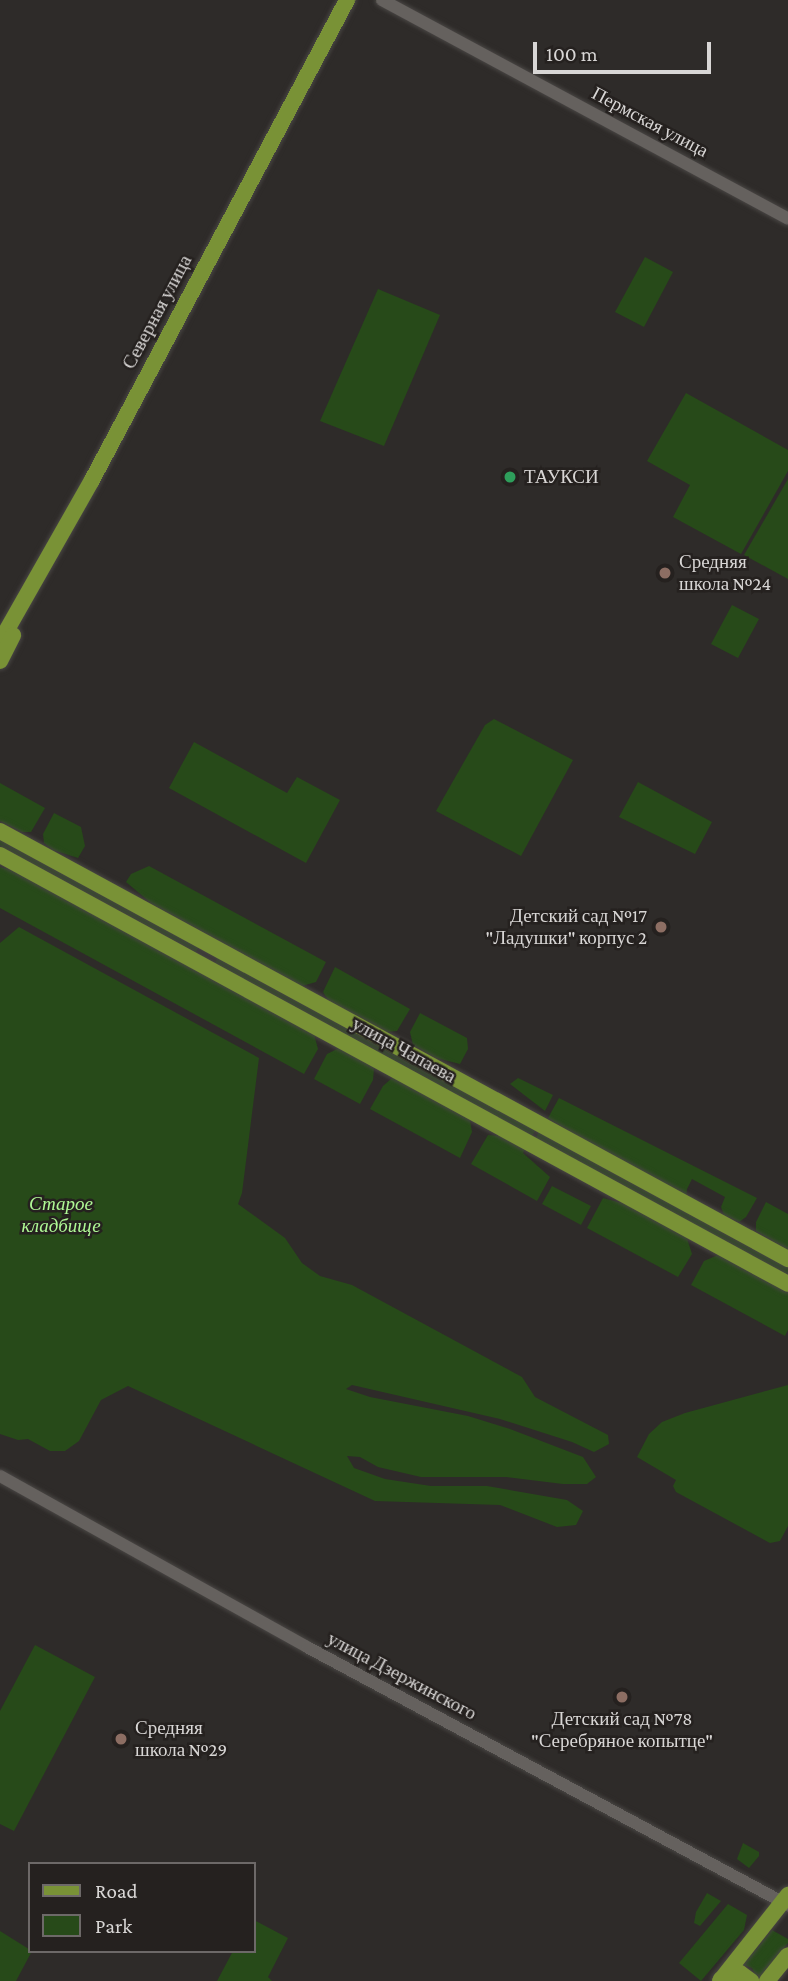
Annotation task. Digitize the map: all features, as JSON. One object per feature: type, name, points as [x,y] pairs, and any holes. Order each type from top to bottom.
[{"type":"main road","name":"Северная улица","points":[[0,642],[57,544],[347,0]]},
{"type":"main road","points":[[0,661],[57,544]]},
{"type":"main road","name":"улица Чапаева","points":[[0,831],[788,1259]]},
{"type":"main road","name":"улица Чапаева","points":[[0,855],[788,1284]]},
{"type":"main road","points":[[203,964],[213,946]]},
{"type":"main road","points":[[721,1980],[786,1900]]},
{"type":"main road","points":[[767,1981],[788,1955]]},
{"type":"main road","points":[[721,1980],[740,1973],[751,1981]]},
{"type":"street","name":"Пермская улица","points":[[382,0],[788,219]]},
{"type":"street","name":"улица Дзержинского","points":[[0,1476],[298,1642],[786,1900]]},
{"type":"green space","points":[[645,257],[673,272],[644,327],[615,312]]},
{"type":"green space","points":[[378,289],[440,315],[384,446],[320,421]]},
{"type":"green space","points":[[686,393],[788,450],[788,471],[741,554],[673,517],[690,485],[647,461]]},
{"type":"green space","points":[[788,479],[788,579],[744,555]]},
{"type":"green space","points":[[732,605],[759,619],[738,658],[711,644]]},
{"type":"green space","points":[[494,719],[573,760],[521,856],[436,811],[485,725]]},
{"type":"green space","points":[[194,742],[287,793],[297,777],[340,800],[306,863],[169,788]]},
{"type":"green space","points":[[638,782],[712,822],[695,854],[619,817]]},
{"type":"green space","points":[[0,783],[45,808],[31,832],[22,832],[0,821]]},
{"type":"green space","points":[[54,813],[81,827],[85,846],[78,858],[53,850],[44,843],[43,834]]},
{"type":"green space","points":[[0,838],[199,946],[196,952],[0,846]]},
{"type":"green space","points":[[149,866],[326,962],[316,982],[302,986],[152,904],[126,882],[131,874]]},
{"type":"green space","points":[[0,867],[15,871],[314,1034],[318,1049],[304,1074],[0,908]]},
{"type":"green space","name":"Старое кладбище","points":[[19,927],[259,1058],[242,1193],[238,1204],[285,1238],[302,1263],[320,1276],[352,1285],[522,1377],[535,1397],[608,1435],[609,1444],[594,1452],[572,1442],[500,1419],[352,1385],[346,1389],[370,1397],[468,1416],[510,1429],[583,1457],[596,1477],[587,1484],[563,1484],[506,1477],[421,1477],[378,1467],[360,1457],[347,1456],[354,1468],[385,1479],[431,1486],[487,1486],[567,1500],[583,1511],[576,1525],[557,1527],[500,1505],[375,1501],[128,1386],[101,1400],[79,1441],[65,1451],[50,1451],[28,1439],[18,1440],[0,1434],[0,943]]},
{"type":"green space","points":[[218,956],[536,1129],[532,1136],[215,963]]},
{"type":"green space","points":[[335,967],[410,1009],[397,1031],[386,1032],[328,1000],[323,992]]},
{"type":"green space","points":[[420,1013],[467,1038],[468,1049],[460,1064],[436,1058],[413,1045],[410,1032]]},
{"type":"green space","points":[[341,1047],[371,1064],[374,1069],[373,1080],[360,1104],[314,1079],[327,1054]]},
{"type":"green space","points":[[392,1078],[470,1120],[472,1132],[460,1158],[370,1109],[383,1086]]},
{"type":"green space","points":[[518,1078],[553,1095],[545,1111],[510,1084]]},
{"type":"green space","points":[[559,1098],[757,1198],[746,1217],[739,1222],[724,1215],[721,1207],[725,1197],[692,1179],[687,1189],[686,1202],[548,1118]]},
{"type":"green space","points":[[539,1131],[788,1267],[788,1275],[536,1138]]},
{"type":"green space","points":[[488,1135],[500,1136],[525,1149],[523,1153],[550,1177],[537,1201],[471,1164]]},
{"type":"green space","points":[[552,1186],[591,1206],[581,1225],[542,1204]]},
{"type":"green space","points":[[603,1198],[629,1205],[686,1235],[692,1254],[678,1277],[587,1228]]},
{"type":"green space","points":[[766,1202],[788,1214],[788,1250],[756,1231],[756,1222]]},
{"type":"green space","points":[[718,1255],[788,1291],[788,1330],[785,1336],[691,1285],[704,1261]]},
{"type":"green space","points":[[788,1385],[788,1526],[780,1541],[770,1543],[676,1492],[673,1486],[676,1480],[637,1457],[649,1434],[662,1422],[685,1413]]},
{"type":"green space","points":[[35,1645],[95,1677],[14,1831],[0,1824],[0,1711]]},
{"type":"green space","points":[[743,1843],[759,1852],[759,1856],[749,1868],[737,1859]]},
{"type":"green space","points":[[707,1893],[721,1901],[700,1926],[694,1923],[696,1912]]},
{"type":"green space","points":[[728,1904],[747,1915],[744,1930],[701,1981],[679,1963]]},
{"type":"green space","points":[[256,1921],[288,1938],[268,1977],[272,1981],[217,1981],[232,1953],[256,1953]]},
{"type":"green space","points":[[772,1930],[788,1939],[788,1943],[758,1980],[752,1968],[743,1965]]},
{"type":"green space","points":[[0,1931],[31,1953],[16,1981],[0,1981]]},
{"type":"place","name":"ТАУКСИ","points":[[510,477]]},
{"type":"place","name":"Средняя школа №24","points":[[665,573]]},
{"type":"place","name":"Детский сад №17 \"Ладушки\" корпус 2","points":[[661,927]]},
{"type":"place","name":"Детский сад №78 \"Серебряное копытце\"","points":[[622,1697]]},
{"type":"place","name":"Средняя школа №29","points":[[121,1739]]}]
